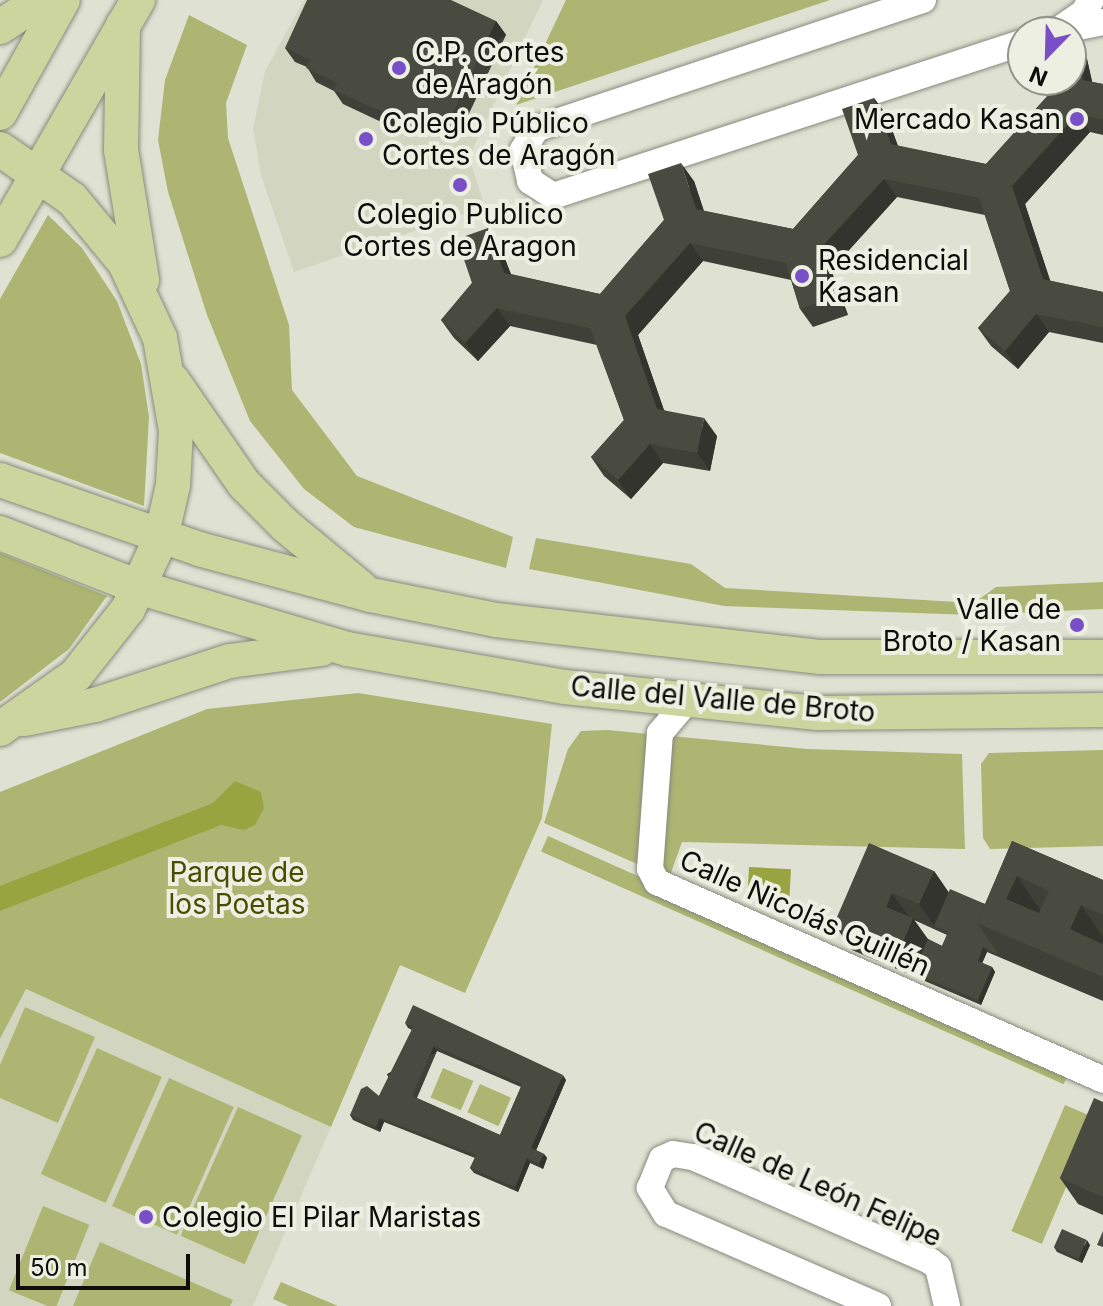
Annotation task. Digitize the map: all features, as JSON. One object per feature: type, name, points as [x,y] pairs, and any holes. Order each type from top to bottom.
[{"type":"main road","points":[[0,27],[41,0]]},
{"type":"main road","points":[[0,113],[63,0]]},
{"type":"main road","points":[[0,240],[131,13]]},
{"type":"main road","points":[[10,724],[76,675],[108,640],[141,588],[161,538],[175,459],[171,377],[146,300],[121,150],[131,13]]},
{"type":"main road","points":[[0,149],[39,172],[100,229],[146,300]]},
{"type":"main road","name":"Calle del Valle de Broto","points":[[171,377],[244,484],[286,526],[371,595]]},
{"type":"main road","name":"Calle del Valle de Broto","points":[[0,480],[161,538],[371,595],[496,620],[728,650],[821,657],[1103,657]]},
{"type":"main road","name":"Calle del Valle de Broto","points":[[0,533],[141,588],[347,649],[565,687],[818,713],[1103,710]]},
{"type":"main road","name":"Calle del Valle de Broto","points":[[10,724],[95,705],[230,661],[347,649]]},
{"type":"street","points":[[923,0],[536,129],[523,150],[530,181],[553,196],[1007,47]]},
{"type":"street","points":[[1078,16],[1091,0]]},
{"type":"street","name":"Calle Nicolás Guillén","points":[[687,701],[660,733],[650,869],[657,882],[1103,1080]]},
{"type":"street","name":"Calle de León Felipe","points":[[878,1306],[666,1214],[650,1188],[662,1159],[673,1154],[693,1157],[930,1261],[938,1267],[939,1300]]},
{"type":"shaded area","name":"Colegio Público Cortes de Aragón","points":[[304,0],[543,0],[469,157],[485,207],[294,272],[261,175],[253,129],[265,71]]},
{"type":"shaded area","points":[[235,781],[261,792],[264,808],[255,825],[244,830],[221,825],[0,911],[0,886],[213,803]]},
{"type":"shaded area","points":[[749,867],[791,869],[789,897],[748,895]]},
{"type":"shaded area","name":"Colegio El Pilar Maristas","points":[[26,989],[331,1127],[253,1306],[0,1306],[0,1039]]},
{"type":"green space","points":[[566,0],[830,0],[516,105]]},
{"type":"green space","points":[[189,15],[247,45],[226,103],[228,138],[289,325],[292,390],[357,476],[513,537],[506,568],[354,527],[304,489],[250,421],[207,315],[168,192],[158,140],[165,80]]},
{"type":"green space","points":[[48,215],[82,248],[117,301],[141,364],[149,417],[144,506],[0,453],[0,299]]},
{"type":"green space","points":[[536,538],[691,564],[725,588],[974,603],[996,587],[1103,582],[1103,609],[972,615],[724,606],[529,569]]},
{"type":"green space","points":[[0,553],[107,596],[69,649],[0,702]]},
{"type":"green space","name":"Parque de los Poetas","points":[[358,693],[552,724],[542,818],[465,993],[400,965],[331,1127],[26,989],[0,1039],[0,792],[207,709]]},
{"type":"green space","points":[[607,730],[808,749],[962,754],[965,849],[682,842],[669,878],[544,823],[568,749],[581,731]]},
{"type":"green space","points":[[1103,750],[1103,846],[990,849],[983,838],[981,764],[989,753]]},
{"type":"green space","points":[[548,836],[1071,1069],[1064,1084],[541,852]]},
{"type":"green space","points":[[25,1007],[95,1037],[58,1123],[0,1098],[0,1065]]},
{"type":"green space","points":[[97,1048],[162,1077],[106,1203],[41,1174]]},
{"type":"green space","points":[[443,1068],[473,1081],[461,1110],[430,1097]]},
{"type":"green space","points":[[169,1078],[234,1107],[177,1235],[112,1206]]},
{"type":"green space","points":[[480,1084],[511,1098],[498,1126],[467,1112]]},
{"type":"green space","points":[[1065,1105],[1095,1118],[1042,1244],[1011,1231]]},
{"type":"green space","points":[[238,1107],[302,1135],[245,1264],[181,1236]]},
{"type":"green space","points":[[43,1206],[89,1225],[57,1306],[48,1306],[9,1290]]},
{"type":"green space","points":[[100,1242],[233,1300],[230,1306],[73,1306]]},
{"type":"green space","points":[[281,1282],[338,1306],[289,1306],[273,1299]]},
{"type":"building","name":"C.P. Cortes de Aragón","points":[[307,0],[451,0],[496,21],[447,125],[422,113],[417,120],[388,107],[385,113],[333,90],[337,83],[306,68],[310,60],[285,48]]},
{"type":"building","points":[[1087,81],[1103,84],[1103,119],[1077,114],[1012,186],[1043,279],[1103,292],[1103,327],[1036,314],[1005,351],[978,328],[1010,291],[979,198],[884,179],[818,251],[835,297],[800,309],[786,263],[690,243],[625,316],[657,409],[704,418],[697,453],[650,444],[618,480],[591,457],[624,420],[590,328],[497,308],[465,343],[441,320],[472,283],[457,239],[488,228],[504,273],[600,294],[664,220],[648,174],[681,163],[696,209],[793,229],[858,155],[842,109],[874,98],[891,144],[986,164],[1047,96],[1087,96]]},
{"type":"building","points":[[1012,841],[1103,880],[1103,915],[1081,905],[1070,929],[1103,942],[1103,977],[977,923]],"holes":[[[1017,876],[1049,891],[1039,913],[1006,899]]]},
{"type":"building","points":[[869,843],[934,871],[919,904],[892,893],[886,907],[913,918],[899,952],[834,924]]},
{"type":"building","points":[[950,889],[985,904],[977,923],[998,953],[983,947],[978,961],[992,967],[978,1000],[913,973],[928,939],[942,946],[948,932],[934,926]]},
{"type":"building","points":[[413,1005],[563,1075],[531,1148],[544,1154],[539,1164],[527,1158],[515,1187],[470,1168],[476,1155],[380,1118],[376,1127],[350,1115],[361,1089],[367,1086],[379,1096],[413,1027],[405,1023]],"holes":[[[434,1046],[522,1084],[500,1135],[412,1096]]]},
{"type":"building","points":[[1094,1098],[1103,1102],[1103,1197],[1060,1178]]},
{"type":"building","points":[[1062,1229],[1087,1240],[1079,1258],[1054,1247]]},
{"type":"building","points":[[1103,1231],[1103,1247],[1097,1245]]},
{"type":"place","name":"C.P. Cortes de Aragón","points":[[399,68]]},
{"type":"place","name":"Mercado Kasan","points":[[1077,119]]},
{"type":"place","name":"Colegio Público Cortes de Aragón","points":[[366,139]]},
{"type":"place","name":"Colegio Publico Cortes de Aragon","points":[[460,185]]},
{"type":"place","name":"Residencial Kasan","points":[[802,276]]},
{"type":"place","name":"Valle de Broto / Kasan","points":[[1077,625]]},
{"type":"place","name":"Colegio El Pilar Maristas","points":[[146,1217]]}]
